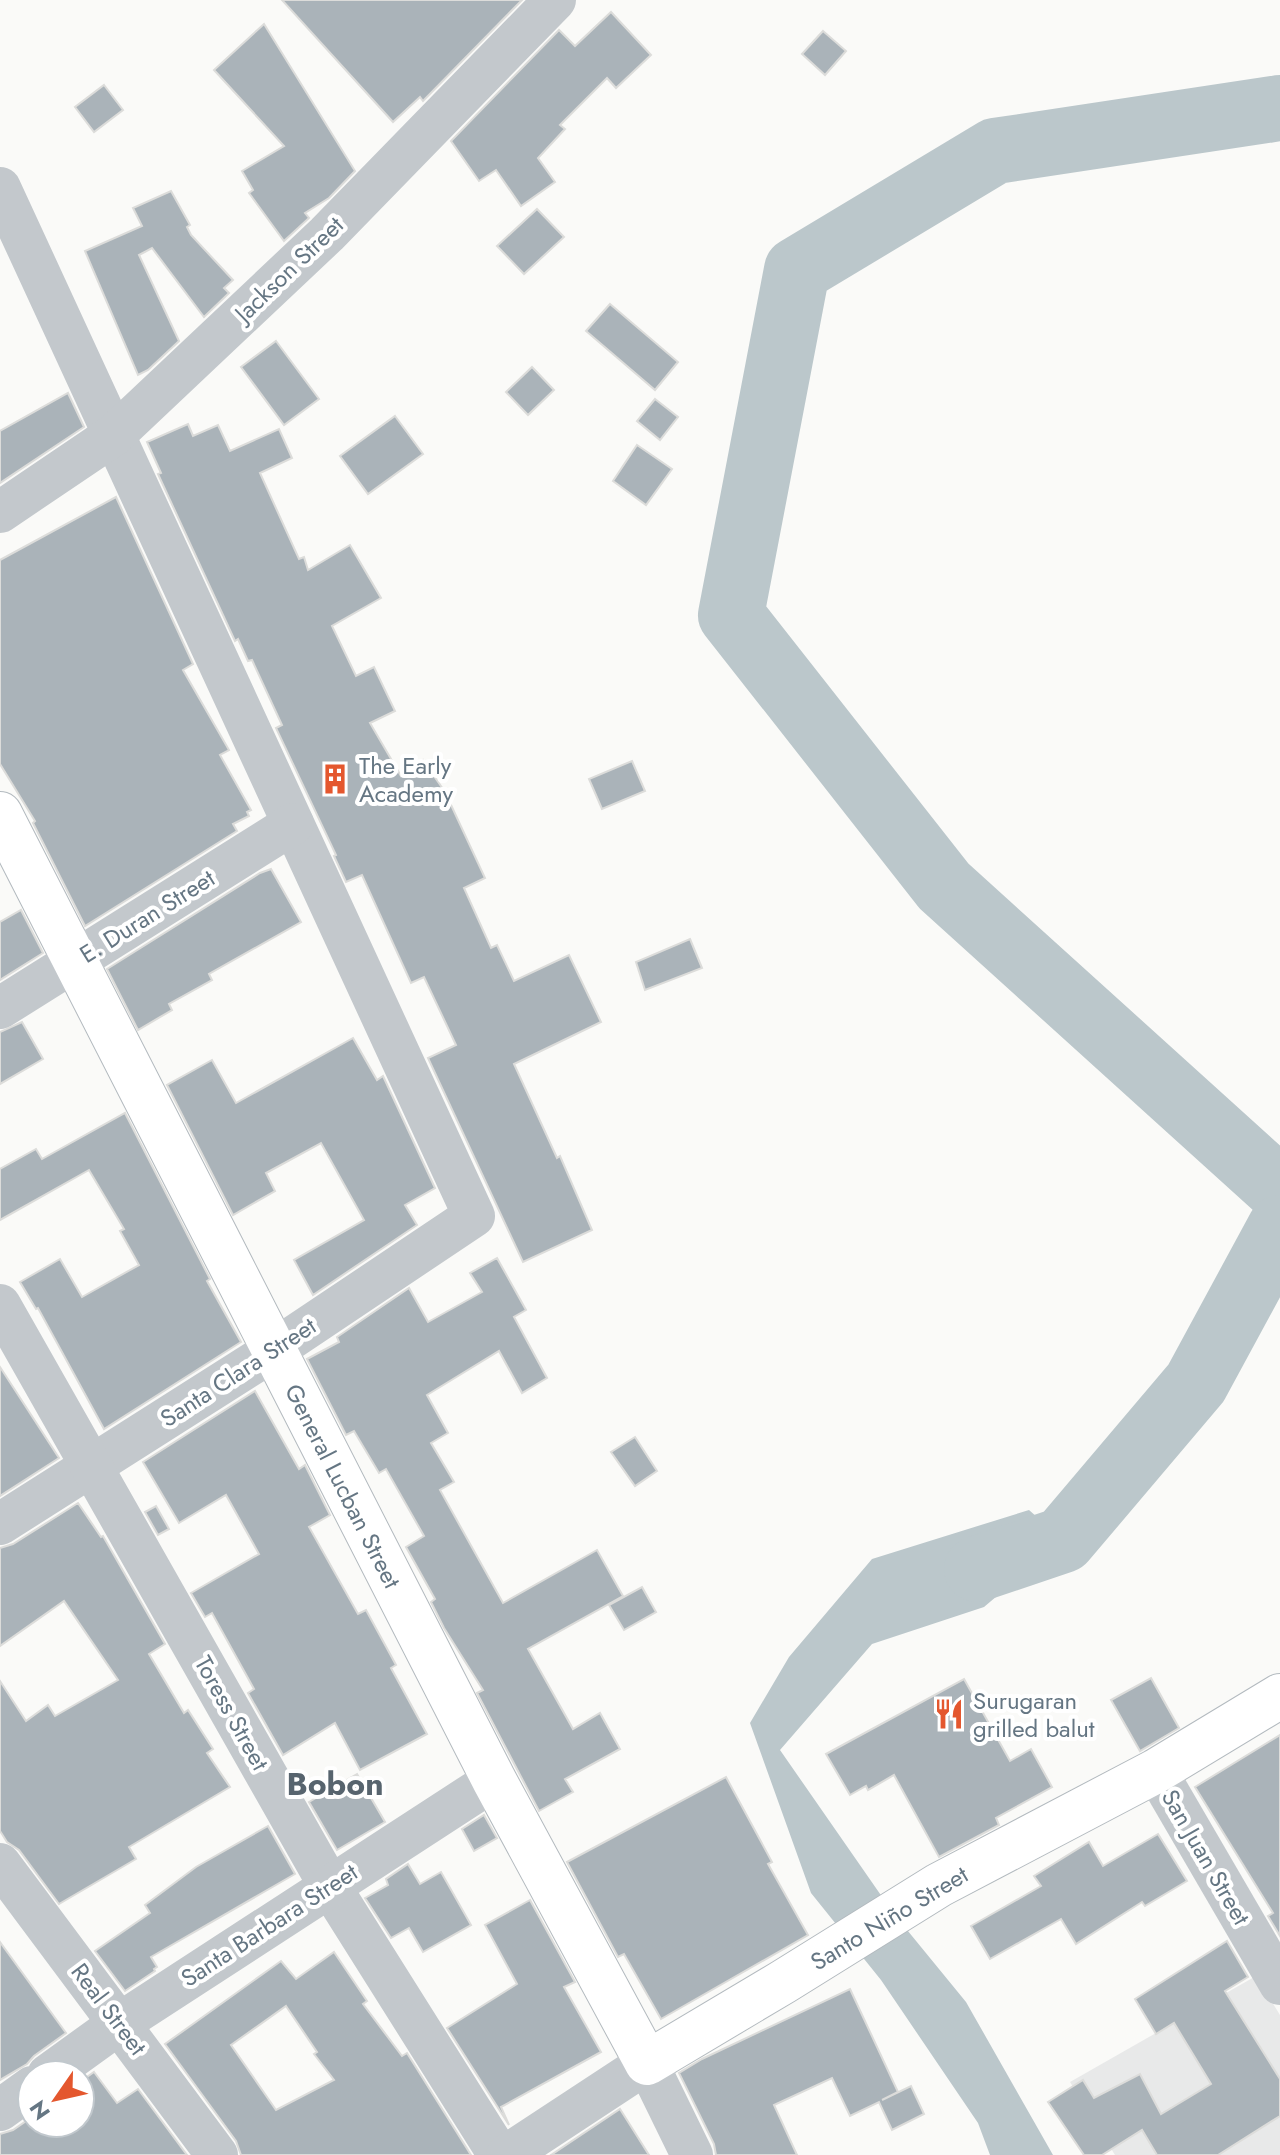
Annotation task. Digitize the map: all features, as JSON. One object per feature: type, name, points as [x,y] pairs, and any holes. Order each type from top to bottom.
[{"type":"street","name":"Jackson Street","points":[[0,512],[114,435],[327,234],[555,0]]},
{"type":"street","points":[[0,188],[293,824]]},
{"type":"street","name":"General Lucban Street","points":[[0,814],[494,1780],[647,2063],[692,2155]]},
{"type":"street","name":"E. Duran Street","points":[[0,1008],[293,824]]},
{"type":"street","name":"Santa Clara Street","points":[[0,1524],[274,1350],[474,1216],[293,824]]},
{"type":"street","name":"Toress Street","points":[[0,1305],[329,1885],[499,2155]]},
{"type":"street","name":"Santo Niño Street","points":[[507,2155],[647,2063],[939,1885],[1156,1771],[1280,1696]]},
{"type":"street","name":"San Juan Street","points":[[1156,1771],[1280,1984]]},
{"type":"street","name":"Santa Barbara Street","points":[[70,2059],[329,1885],[494,1780]]},
{"type":"street","name":"Real Street","points":[[0,1864],[217,2155]]},
{"type":"shaded area","points":[[1029,1510],[1063,1540],[984,1607],[872,1644],[780,1750],[894,1914],[966,2002],[1053,2155],[990,2155],[978,2123],[881,1980],[811,1893],[750,1723],[789,1657],[872,1559]]},
{"type":"shaded area","points":[[1256,1976],[1280,2015],[1280,2155],[1115,2155],[1070,2082]]},
{"type":"building","points":[[282,0],[522,0],[423,101],[420,97],[393,122]]},
{"type":"building","points":[[611,12],[651,55],[616,88],[607,78],[560,125],[565,129],[538,158],[555,182],[521,206],[496,170],[479,181],[451,141],[559,30],[575,46]]},
{"type":"building","points":[[264,24],[355,171],[329,198],[305,213],[309,218],[284,241],[249,193],[253,190],[242,171],[284,146],[214,70]]},
{"type":"building","points":[[823,31],[846,51],[825,75],[802,54]]},
{"type":"building","points":[[104,85],[123,110],[94,132],[75,107]]},
{"type":"building","points":[[171,191],[190,225],[187,227],[191,235],[233,280],[224,288],[229,293],[204,317],[152,248],[139,255],[179,341],[148,370],[138,375],[85,251],[142,226],[133,208]]},
{"type":"building","points":[[537,209],[564,237],[524,274],[497,246]]},
{"type":"building","points":[[610,304],[678,362],[655,390],[586,331]]},
{"type":"building","points":[[276,341],[319,399],[284,425],[241,367]]},
{"type":"building","points":[[532,367],[554,390],[528,415],[506,392]]},
{"type":"building","points":[[68,393],[84,427],[0,483],[0,431]]},
{"type":"building","points":[[655,399],[678,417],[660,440],[637,421]]},
{"type":"building","points":[[395,416],[423,454],[368,494],[340,456]]},
{"type":"building","points":[[188,424],[193,436],[218,425],[230,451],[279,429],[292,458],[260,473],[299,559],[304,557],[308,570],[350,545],[381,598],[332,626],[356,676],[374,667],[395,711],[370,723],[401,776],[423,760],[445,792],[485,878],[464,888],[491,948],[497,945],[514,981],[569,955],[601,1022],[514,1064],[557,1158],[560,1156],[592,1230],[523,1262],[428,1058],[456,1045],[424,977],[411,983],[362,875],[346,882],[276,728],[282,725],[252,660],[248,661],[238,639],[235,641],[158,474],[161,473],[147,442]]},
{"type":"building","points":[[637,445],[672,469],[646,505],[613,481]]},
{"type":"building","points":[[116,497],[193,664],[183,670],[229,750],[220,755],[251,810],[247,812],[249,816],[233,824],[237,831],[85,926],[33,823],[35,821],[0,764],[0,560]]},
{"type":"building","points":[[632,761],[645,791],[602,809],[589,779]]},
{"type":"building","points":[[271,869],[301,922],[209,974],[212,980],[169,1004],[172,1010],[138,1030],[107,969]]},
{"type":"building","points":[[21,910],[43,953],[0,980],[0,922]]},
{"type":"building","points":[[690,939],[702,968],[645,990],[636,962]]},
{"type":"building","points":[[22,1022],[43,1059],[0,1084],[0,1032]]},
{"type":"building","points":[[353,1038],[377,1080],[383,1076],[435,1188],[405,1205],[417,1225],[313,1295],[294,1260],[364,1220],[321,1143],[266,1173],[275,1191],[233,1215],[167,1085],[212,1060],[236,1103]]},
{"type":"building","points":[[125,1113],[210,1279],[207,1281],[241,1342],[104,1429],[38,1308],[20,1282],[60,1259],[82,1297],[139,1265],[120,1231],[124,1229],[89,1170],[0,1220],[0,1169],[36,1149],[42,1159]]},
{"type":"building","points":[[497,1258],[526,1310],[514,1317],[547,1378],[522,1393],[499,1351],[427,1395],[448,1433],[431,1443],[454,1482],[440,1490],[503,1603],[597,1550],[623,1596],[528,1649],[573,1729],[600,1713],[620,1749],[565,1779],[573,1792],[539,1811],[477,1693],[483,1690],[444,1628],[431,1602],[435,1599],[406,1547],[424,1536],[386,1469],[379,1473],[354,1431],[346,1435],[307,1359],[339,1342],[337,1337],[409,1288],[428,1322],[482,1292],[470,1273]]},
{"type":"building","points":[[0,1367],[59,1458],[0,1496]]},
{"type":"building","points":[[255,1391],[299,1469],[305,1465],[330,1515],[309,1527],[358,1614],[366,1610],[396,1665],[391,1668],[427,1734],[360,1770],[335,1723],[283,1755],[248,1693],[254,1689],[212,1613],[205,1617],[191,1593],[259,1554],[226,1495],[179,1523],[143,1462]]},
{"type":"building","points":[[635,1437],[657,1471],[635,1486],[611,1452]]},
{"type":"building","points":[[78,1503],[103,1536],[165,1644],[149,1654],[184,1713],[188,1710],[213,1749],[207,1753],[230,1787],[129,1847],[136,1859],[59,1904],[19,1850],[7,1842],[0,1831],[0,1681],[26,1721],[48,1705],[55,1716],[118,1680],[64,1601],[0,1646],[0,1548],[13,1544]]},
{"type":"building","points":[[156,1506],[169,1529],[158,1535],[145,1512]]},
{"type":"building","points":[[642,1587],[656,1612],[624,1630],[609,1605]]},
{"type":"building","points":[[1151,1678],[1179,1728],[1140,1751],[1111,1700]]},
{"type":"building","points":[[964,1679],[1010,1761],[1031,1749],[1052,1787],[996,1818],[999,1825],[939,1857],[894,1775],[868,1790],[866,1786],[850,1795],[826,1754]]},
{"type":"building","points":[[1280,1735],[1280,1936],[1268,1916],[1273,1913],[1195,1787]]},
{"type":"building","points":[[357,1774],[385,1822],[337,1850],[309,1802]]},
{"type":"building","points":[[726,1777],[772,1862],[768,1864],[808,1935],[661,2019],[624,1954],[618,1957],[567,1862]]},
{"type":"building","points":[[484,1815],[497,1838],[474,1851],[462,1829]]},
{"type":"building","points":[[268,1826],[295,1874],[151,1957],[157,1967],[155,1971],[125,1991],[95,1951],[150,1913],[145,1905],[196,1867]]},
{"type":"building","points":[[1158,1834],[1187,1881],[1145,1906],[1142,1902],[1076,1944],[1061,1919],[990,1959],[971,1926],[1041,1886],[1034,1876],[1089,1842],[1103,1866]]},
{"type":"building","points":[[408,1864],[420,1884],[441,1872],[471,1925],[423,1952],[409,1928],[391,1938],[365,1898],[388,1885],[386,1879]]},
{"type":"building","points":[[530,1900],[575,1982],[564,1987],[601,2052],[501,2107],[509,2125],[447,2028],[517,1984],[485,1925]]},
{"type":"building","points":[[1227,1941],[1248,1977],[1225,1991],[1280,2079],[1280,2116],[1218,2155],[1157,2155],[1142,2130],[1102,2155],[1084,2155],[1048,2102],[1083,2080],[1094,2098],[1140,2074],[1161,2114],[1211,2084],[1174,2023],[1156,2034],[1135,1999]]},
{"type":"building","points":[[0,1942],[66,2033],[31,2059],[16,2059],[16,2071],[0,2080]]},
{"type":"building","points":[[334,1952],[367,2001],[363,2004],[402,2056],[407,2053],[471,2155],[241,2155],[236,2141],[165,2044],[281,1961],[296,1979]],"holes":[[[286,2006],[317,2052],[314,2054],[334,2080],[276,2110],[231,2045]]]},
{"type":"building","points":[[850,1989],[898,2092],[882,2100],[911,2086],[924,2114],[892,2130],[879,2102],[850,2116],[832,2078],[774,2105],[797,2155],[716,2155],[714,2144],[679,2073],[702,2059]]},
{"type":"building","points":[[96,2075],[117,2103],[138,2089],[187,2155],[0,2155],[0,2134],[16,2128],[16,2139],[96,2139]]},
{"type":"building","points":[[620,2109],[649,2155],[551,2155]]},
{"type":"waterway","points":[[1280,108],[995,151],[797,270],[731,615],[944,886],[1280,1190]]},
{"type":"waterway","points":[[977,1569],[1063,1540],[1196,1383],[1280,1228]]},
{"type":"place","name":"The Early Academy","points":[[335,779]]},
{"type":"place","name":"Surugaran grilled balut","points":[[949,1714]]},
{"type":"district","name":"Bobon","points":[[335,1784]]}]
